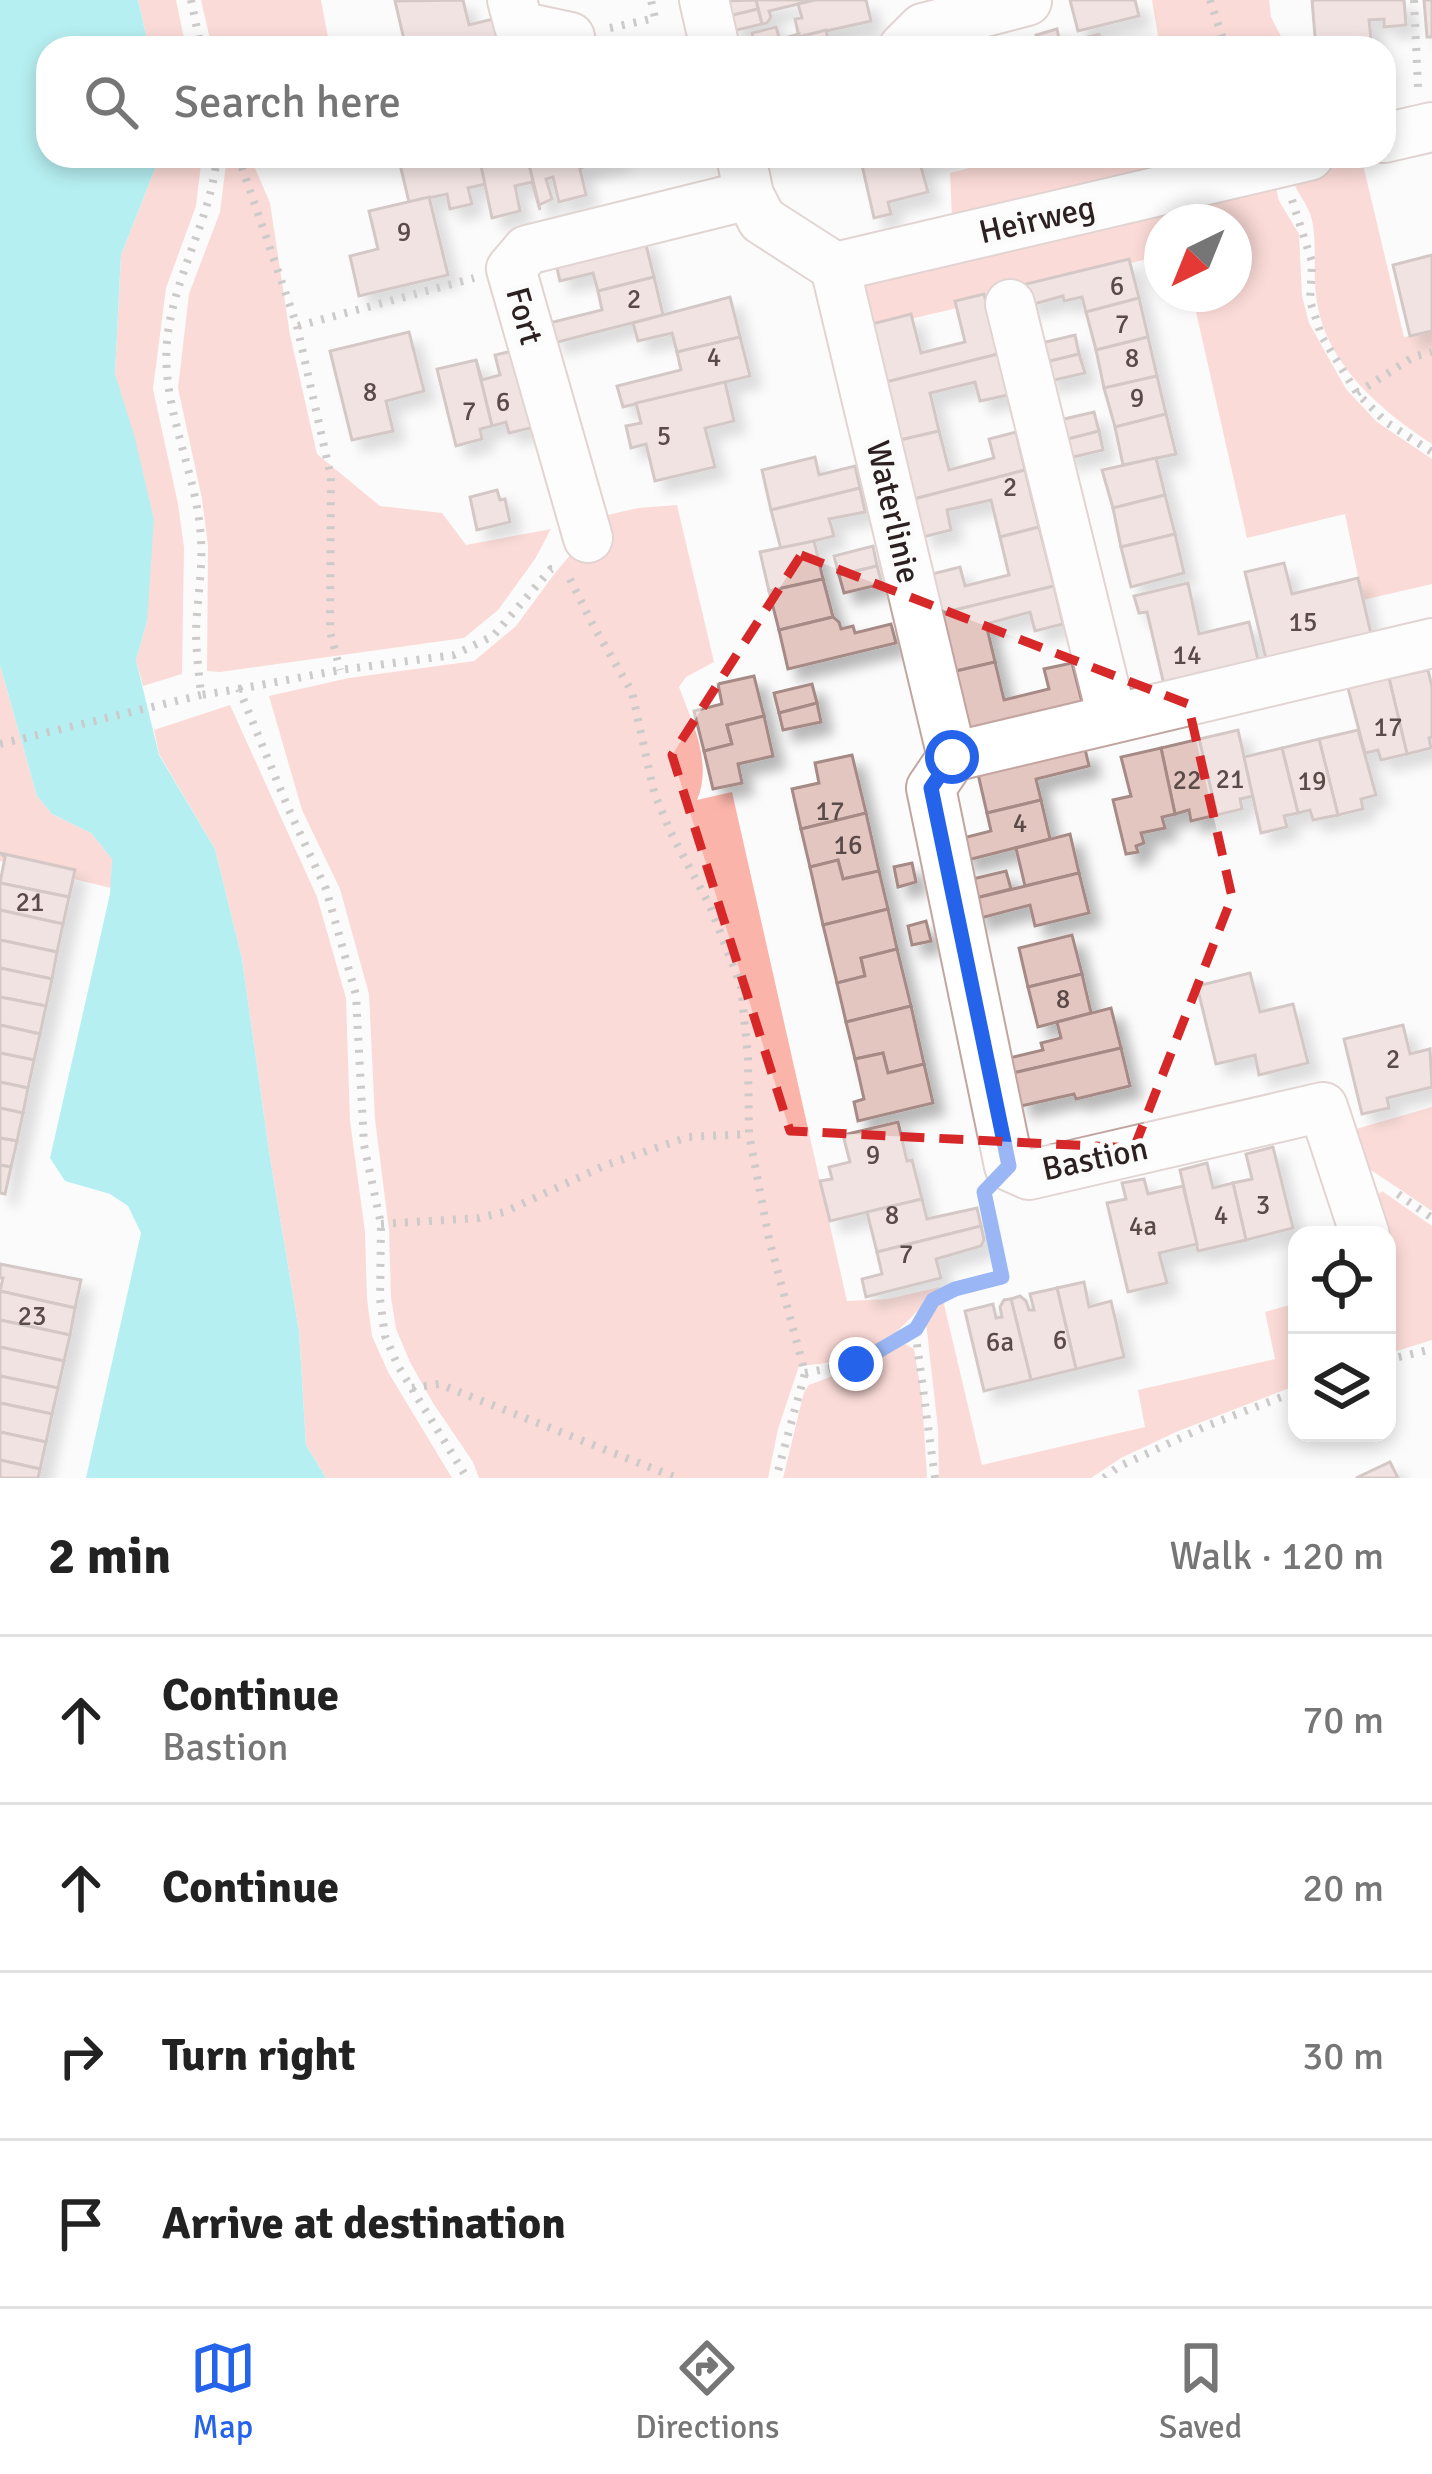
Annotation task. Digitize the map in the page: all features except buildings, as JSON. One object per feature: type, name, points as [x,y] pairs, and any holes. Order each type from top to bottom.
[{"type":"street","points":[[512,0],[519,26],[562,36]]},
{"type":"street","points":[[704,0],[712,36]]},
{"type":"street","points":[[915,36],[923,28],[1027,1]]},
{"type":"street","name":"Heirweg","points":[[835,267],[1258,168]]},
{"type":"street","points":[[745,176],[761,220],[835,267]]},
{"type":"street","name":"Fort","points":[[588,538],[511,269],[527,250],[745,176]]},
{"type":"street","name":"Waterlinie","points":[[835,267],[952,757]]},
{"type":"street","points":[[1010,304],[1112,717]]},
{"type":"street","points":[[952,757],[1432,643]]},
{"type":"street","name":"Bastion","points":[[952,757],[931,788],[1009,1166],[1029,1175],[1323,1107],[1362,1226]]},
{"type":"path","points":[[191,0],[198,36]]},
{"type":"path","points":[[578,36],[655,18],[651,0]]},
{"type":"path","points":[[1210,0],[1222,36]]},
{"type":"path","points":[[1412,132],[1414,0]]},
{"type":"path","points":[[201,694],[196,635],[202,542],[195,489],[172,408],[166,345],[175,297],[216,168]]},
{"type":"path","points":[[242,168],[297,326],[331,477],[329,632],[340,670]]},
{"type":"path","points":[[1294,168],[1289,192],[1312,262],[1310,301],[1322,337],[1357,393],[1386,422],[1432,452]]},
{"type":"path","points":[[297,326],[511,269]]},
{"type":"path","points":[[1357,393],[1413,357],[1432,352]]},
{"type":"path","points":[[0,744],[201,694],[454,655],[493,636],[550,569],[565,568],[632,692],[654,792],[710,906],[741,986],[749,1134],[769,1239],[805,1373],[776,1478]]},
{"type":"path","points":[[239,689],[326,889],[356,995],[364,1145],[381,1224],[380,1299],[385,1336],[467,1478]]},
{"type":"path","points":[[381,1224],[479,1218],[688,1137],[749,1134]]},
{"type":"path","points":[[805,1373],[856,1364],[916,1329],[933,1300],[1002,1277],[984,1192],[1009,1166]]},
{"type":"path","points":[[916,1329],[935,1478]]},
{"type":"path","points":[[1396,1358],[1432,1348]]},
{"type":"path","points":[[412,1388],[439,1384],[676,1478]]},
{"type":"path","points":[[1104,1478],[1204,1427],[1288,1394]]},
{"type":"highlighted area","points":[[801,555],[1188,704],[1232,897],[1134,1148],[790,1131],[672,755]]},
{"type":"shaded area","points":[[138,0],[176,0],[184,36],[146,36]]},
{"type":"shaded area","points":[[201,0],[321,0],[328,36],[209,36]]},
{"type":"shaded area","points":[[1152,0],[1269,0],[1281,36],[1158,36]]},
{"type":"shaded area","points":[[155,168],[201,168],[196,206],[166,288],[153,389],[184,547],[182,674],[143,686],[136,660],[147,621],[115,374],[121,255]]},
{"type":"shaded area","points":[[226,168],[255,168],[270,203],[290,335],[317,454],[380,506],[442,513],[466,545],[551,529],[498,610],[464,638],[207,671],[208,546],[178,388],[189,294],[220,212]]},
{"type":"shaded area","points":[[969,168],[1157,168],[952,218],[950,173]]},
{"type":"shaded area","points":[[1325,168],[1364,168],[1404,337],[1432,332],[1432,444],[1374,400],[1330,342],[1315,286],[1312,220],[1292,179]]},
{"type":"shaded area","points":[[1275,183],[1279,201],[1299,234],[1302,296],[1309,323],[1346,389],[1377,422],[1432,459],[1432,584],[1363,600],[1345,514],[1247,538],[1196,312],[1252,312],[1252,204],[1190,204]]},
{"type":"shaded area","points":[[1144,215],[1144,260],[987,301],[859,331],[849,288]]},
{"type":"shaded area","points":[[677,505],[714,662],[686,677],[679,687],[702,757],[697,800],[732,792],[847,1301],[888,1299],[940,1287],[894,1334],[864,1353],[799,1366],[768,1478],[479,1478],[410,1362],[396,1329],[375,1119],[369,994],[340,889],[302,810],[269,696],[349,678],[474,661],[516,626],[603,516]]},
{"type":"shaded area","points":[[0,665],[37,796],[52,814],[91,833],[112,859],[111,888],[0,861]]},
{"type":"shaded area","points":[[230,705],[317,897],[346,998],[350,1121],[365,1232],[372,1336],[388,1372],[452,1478],[326,1478],[306,1445],[299,1331],[242,959],[215,849],[159,754],[154,730]]},
{"type":"shaded area","points":[[1432,1107],[1432,1211],[1356,1160],[1349,1131]]},
{"type":"shaded area","points":[[1382,1191],[1432,1226],[1432,1340],[1396,1351],[1396,1226],[1384,1226],[1377,1196]]},
{"type":"shaded area","points":[[943,1300],[982,1465],[1145,1427],[1138,1390],[1275,1359],[1265,1312],[1288,1306],[1288,1388],[1176,1432],[1091,1478],[939,1478],[926,1322],[930,1310]]},
{"type":"shaded area","points":[[905,1344],[915,1355],[927,1478],[783,1478],[809,1385]]},
{"type":"water","points":[[0,0],[138,0],[146,36],[36,36],[36,168],[155,168],[121,255],[115,374],[154,520],[147,621],[136,660],[159,755],[215,849],[242,959],[299,1331],[306,1445],[326,1478],[86,1478],[141,1233],[128,1206],[110,1194],[65,1181],[50,1158],[110,894],[112,859],[91,833],[52,814],[37,796],[0,665]]},
{"type":"route","points":[[856,1364],[916,1329],[933,1300],[1002,1277],[984,1192],[1009,1166],[931,788],[952,757]]}]
